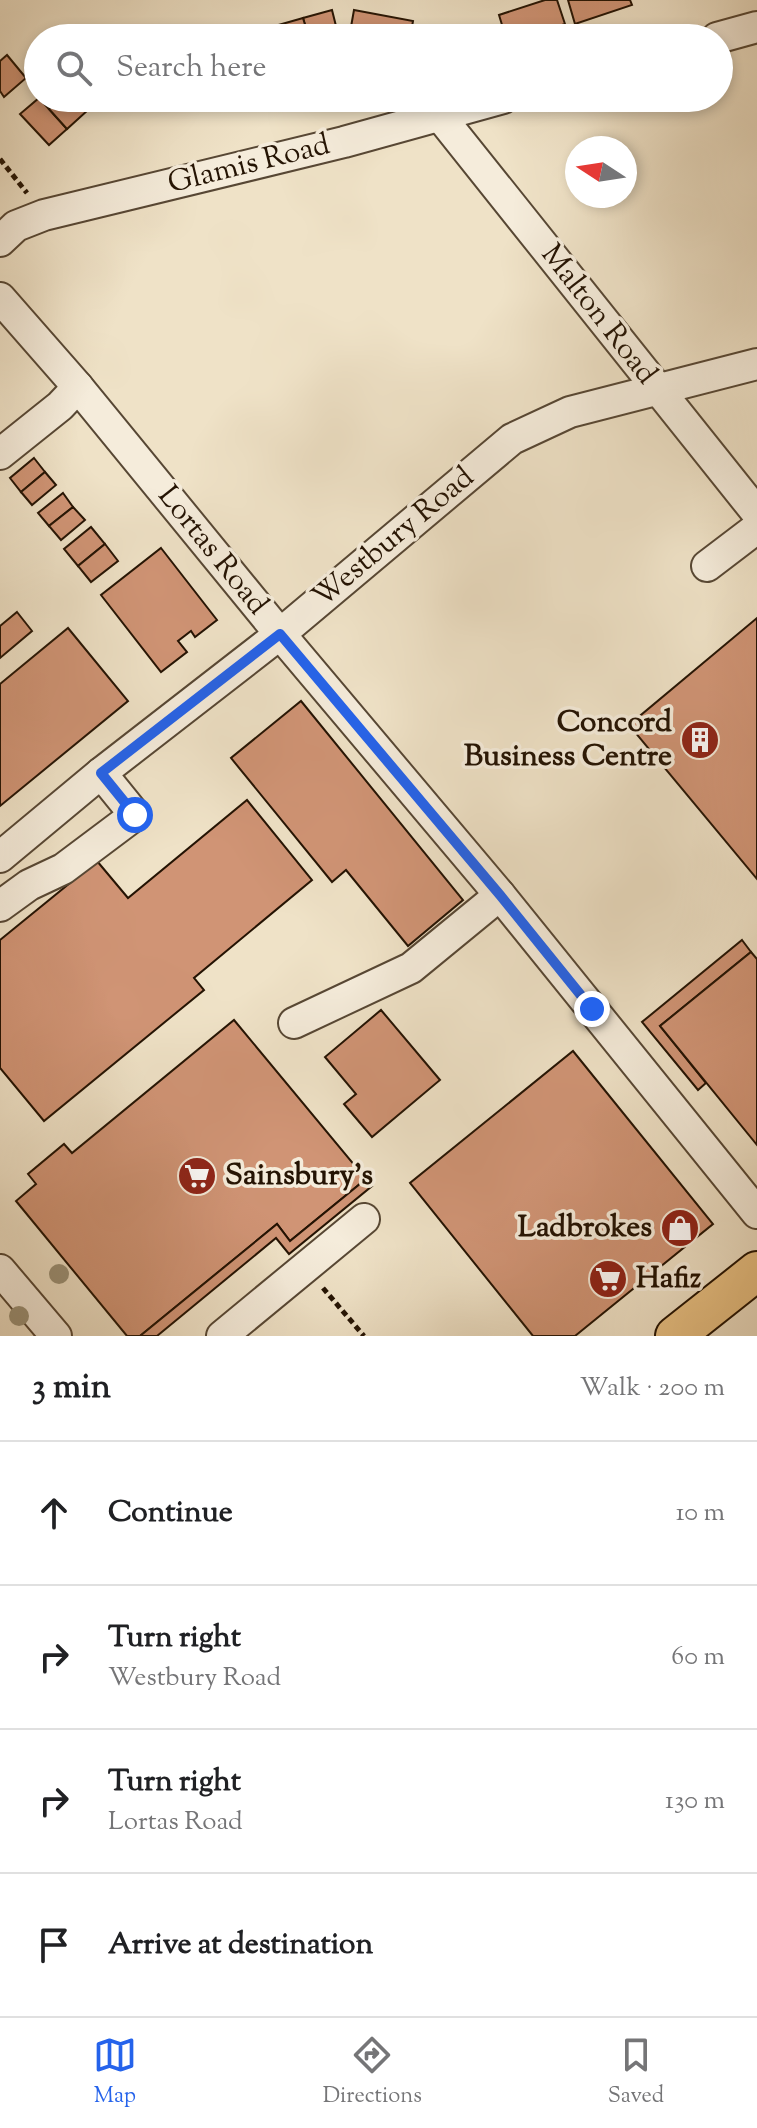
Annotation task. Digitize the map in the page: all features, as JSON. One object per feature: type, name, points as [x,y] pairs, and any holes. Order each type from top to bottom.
[{"type":"main road","points":[[675,1336],[757,1271]]},
{"type":"street","points":[[733,34],[757,27]]},
{"type":"street","name":"Glamis Road","points":[[0,241],[16,226],[44,215],[454,112]]},
{"type":"street","name":"Malton Road","points":[[440,116],[757,513]]},
{"type":"street","name":"Lortas Road","points":[[5,313],[78,387],[280,634],[500,895],[757,1213]]},
{"type":"street","name":"Westbury Road","points":[[0,857],[101,773],[280,634],[512,439],[570,412],[757,364]]},
{"type":"street","points":[[0,454],[60,406],[78,387]]},
{"type":"street","points":[[707,566],[757,528]]},
{"type":"street","points":[[0,906],[29,885],[63,869],[135,815],[101,773]]},
{"type":"street","points":[[294,1023],[411,968],[500,895]]},
{"type":"street","points":[[222,1336],[364,1219]]},
{"type":"street","points":[[0,1270],[56,1336]]},
{"type":"path","points":[[0,159],[44,215]]},
{"type":"building","points":[[545,0],[557,0],[565,24],[502,24],[499,15]]},
{"type":"building","points":[[568,0],[630,0],[632,5],[575,24]]},
{"type":"building","points":[[332,10],[336,24],[305,24],[303,18]]},
{"type":"building","points":[[354,10],[413,21],[412,24],[352,24]]},
{"type":"building","points":[[303,18],[305,24],[282,24]]},
{"type":"building","points":[[7,55],[24,76],[24,80],[4,97],[0,91],[0,61]]},
{"type":"building","points":[[24,111],[52,112],[67,129],[49,145],[20,114]]},
{"type":"building","points":[[52,112],[86,112],[67,129]]},
{"type":"building","points":[[34,458],[45,472],[21,492],[10,478]]},
{"type":"building","points":[[45,472],[56,485],[32,505],[21,492]]},
{"type":"building","points":[[63,493],[73,507],[49,526],[38,513]]},
{"type":"building","points":[[73,507],[85,520],[61,540],[49,526]]},
{"type":"building","points":[[91,527],[105,544],[78,566],[64,549]]},
{"type":"building","points":[[105,544],[118,561],[91,582],[78,566]]},
{"type":"building","points":[[161,548],[217,620],[195,637],[191,631],[178,641],[187,652],[161,672],[101,595]]},
{"type":"building","points":[[17,612],[32,631],[0,658],[0,626]]},
{"type":"building","name":"Concord Business Centre","points":[[757,618],[757,879],[629,725]]},
{"type":"building","points":[[68,628],[128,701],[0,806],[0,684]]},
{"type":"building","points":[[301,701],[463,900],[408,946],[346,870],[332,882],[231,758]]},
{"type":"building","points":[[247,800],[312,880],[194,978],[204,990],[44,1121],[0,1068],[0,940],[97,861],[128,898]]},
{"type":"building","points":[[742,940],[751,952],[660,1026],[706,1083],[698,1090],[642,1022]]},
{"type":"building","points":[[751,952],[757,959],[757,1145],[660,1026]]},
{"type":"building","points":[[381,1010],[440,1080],[372,1137],[344,1104],[356,1094],[325,1057]]},
{"type":"building","name":"Sainsbury's","points":[[234,1020],[366,1179],[290,1241],[277,1224],[140,1336],[127,1336],[16,1201],[36,1184],[28,1174],[64,1144],[72,1153]]},
{"type":"building","points":[[573,1051],[713,1224],[575,1336],[533,1336],[410,1183]]},
{"type":"building","points":[[366,1179],[372,1186],[289,1254],[276,1238],[157,1336],[140,1336],[277,1224],[290,1241]]},
{"type":"place","name":"Concord Business Centre","points":[[700,740]]},
{"type":"place","name":"Sainsbury's","points":[[197,1176]]},
{"type":"place","name":"Ladbrokes","points":[[680,1228]]},
{"type":"place","name":"Hafiz","points":[[608,1279]]},
{"type":"route","points":[[135,815],[101,773],[280,634],[592,1009]]}]
